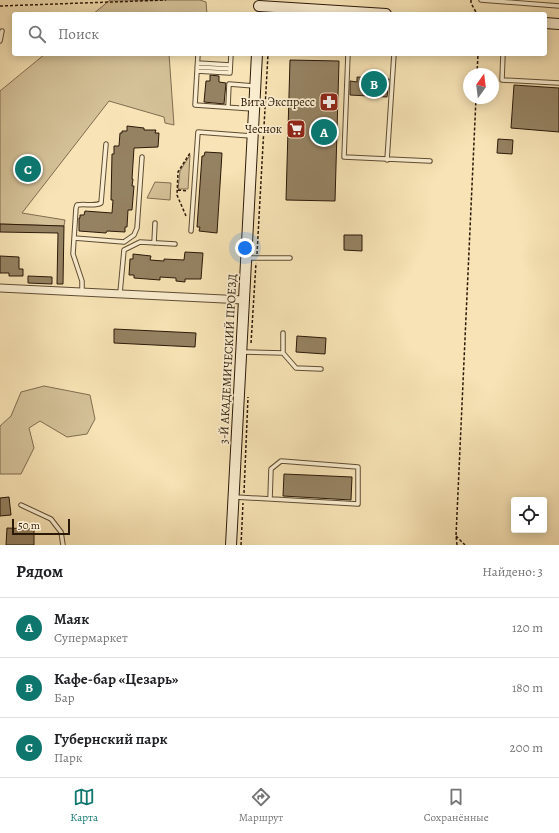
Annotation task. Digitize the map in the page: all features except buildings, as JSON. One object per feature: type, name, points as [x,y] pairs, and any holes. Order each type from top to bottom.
[{"type":"street","points":[[259,7],[327,12]]},
{"type":"street","points":[[547,23],[559,24]]},
{"type":"street","name":"3-Й АКАДЕМИЧЕСКИЙ ПРОЕЗД","points":[[230,545],[239,496],[246,352],[244,300],[257,56]]},
{"type":"street","points":[[0,288],[244,300]]},
{"type":"lane","points":[[481,0],[559,6]]},
{"type":"lane","points":[[0,41],[2,31]]},
{"type":"lane","points":[[198,56],[195,105],[254,109]]},
{"type":"lane","points":[[230,69],[231,56]]},
{"type":"lane","points":[[348,56],[344,157],[387,160],[430,160]]},
{"type":"lane","points":[[387,160],[394,56]]},
{"type":"lane","points":[[503,56],[502,80],[559,83]]},
{"type":"lane","points":[[198,67],[230,69]]},
{"type":"lane","points":[[198,67],[230,69]]},
{"type":"lane","points":[[228,107],[229,84],[255,86]]},
{"type":"lane","points":[[191,231],[198,132],[252,136]]},
{"type":"lane","points":[[82,291],[82,281],[73,254],[76,206],[80,204],[97,205],[102,201],[106,144]]},
{"type":"lane","points":[[74,238],[124,242],[134,235],[137,228],[142,157]]},
{"type":"lane","points":[[154,243],[155,223]]},
{"type":"lane","points":[[120,293],[124,250],[140,242],[175,244]]},
{"type":"lane","points":[[246,258],[290,258]]},
{"type":"lane","points":[[282,353],[283,333]]},
{"type":"lane","points":[[246,352],[282,353],[296,368],[320,369]]},
{"type":"lane","points":[[239,496],[270,500],[358,504],[358,467],[280,461],[271,469],[270,500]]},
{"type":"lane","points":[[21,505],[51,519],[61,532],[63,545]]},
{"type":"path","points":[[0,6],[166,0]]},
{"type":"path","points":[[471,0],[476,12]]},
{"type":"path","points":[[246,352],[256,258],[268,56]]},
{"type":"path","points":[[477,68],[478,56]]},
{"type":"path","points":[[457,545],[456,536],[476,104]]},
{"type":"path","points":[[192,216],[185,216],[177,195],[178,172],[190,153],[196,154]]},
{"type":"path","points":[[177,190],[194,191]]},
{"type":"path","points":[[241,545],[239,496],[249,390]]},
{"type":"path","points":[[456,536],[465,545]]},
{"type":"shaded area","points":[[110,0],[200,0],[206,2],[207,12],[95,12]]},
{"type":"shaded area","points":[[43,56],[169,56],[174,125],[165,123],[164,117],[109,101],[22,213],[65,220],[64,226],[0,224],[0,91]]},
{"type":"shaded area","points":[[190,155],[188,189],[178,189],[180,171]]},
{"type":"shaded area","points":[[155,182],[171,183],[170,200],[147,198]]},
{"type":"shaded area","points":[[44,386],[90,395],[95,419],[87,434],[67,437],[40,421],[29,428],[34,448],[21,474],[0,474],[0,426],[11,416],[21,392]]},
{"type":"place","name":"Кафе-бар «Цезарь»","points":[[374,84]]},
{"type":"place","name":"Вита Экспресс","points":[[329,102]]},
{"type":"place","name":"Чеснок","points":[[296,129]]},
{"type":"place","name":"Маяк","points":[[324,132]]},
{"type":"place","name":"Губернский парк","points":[[28,169]]}]
